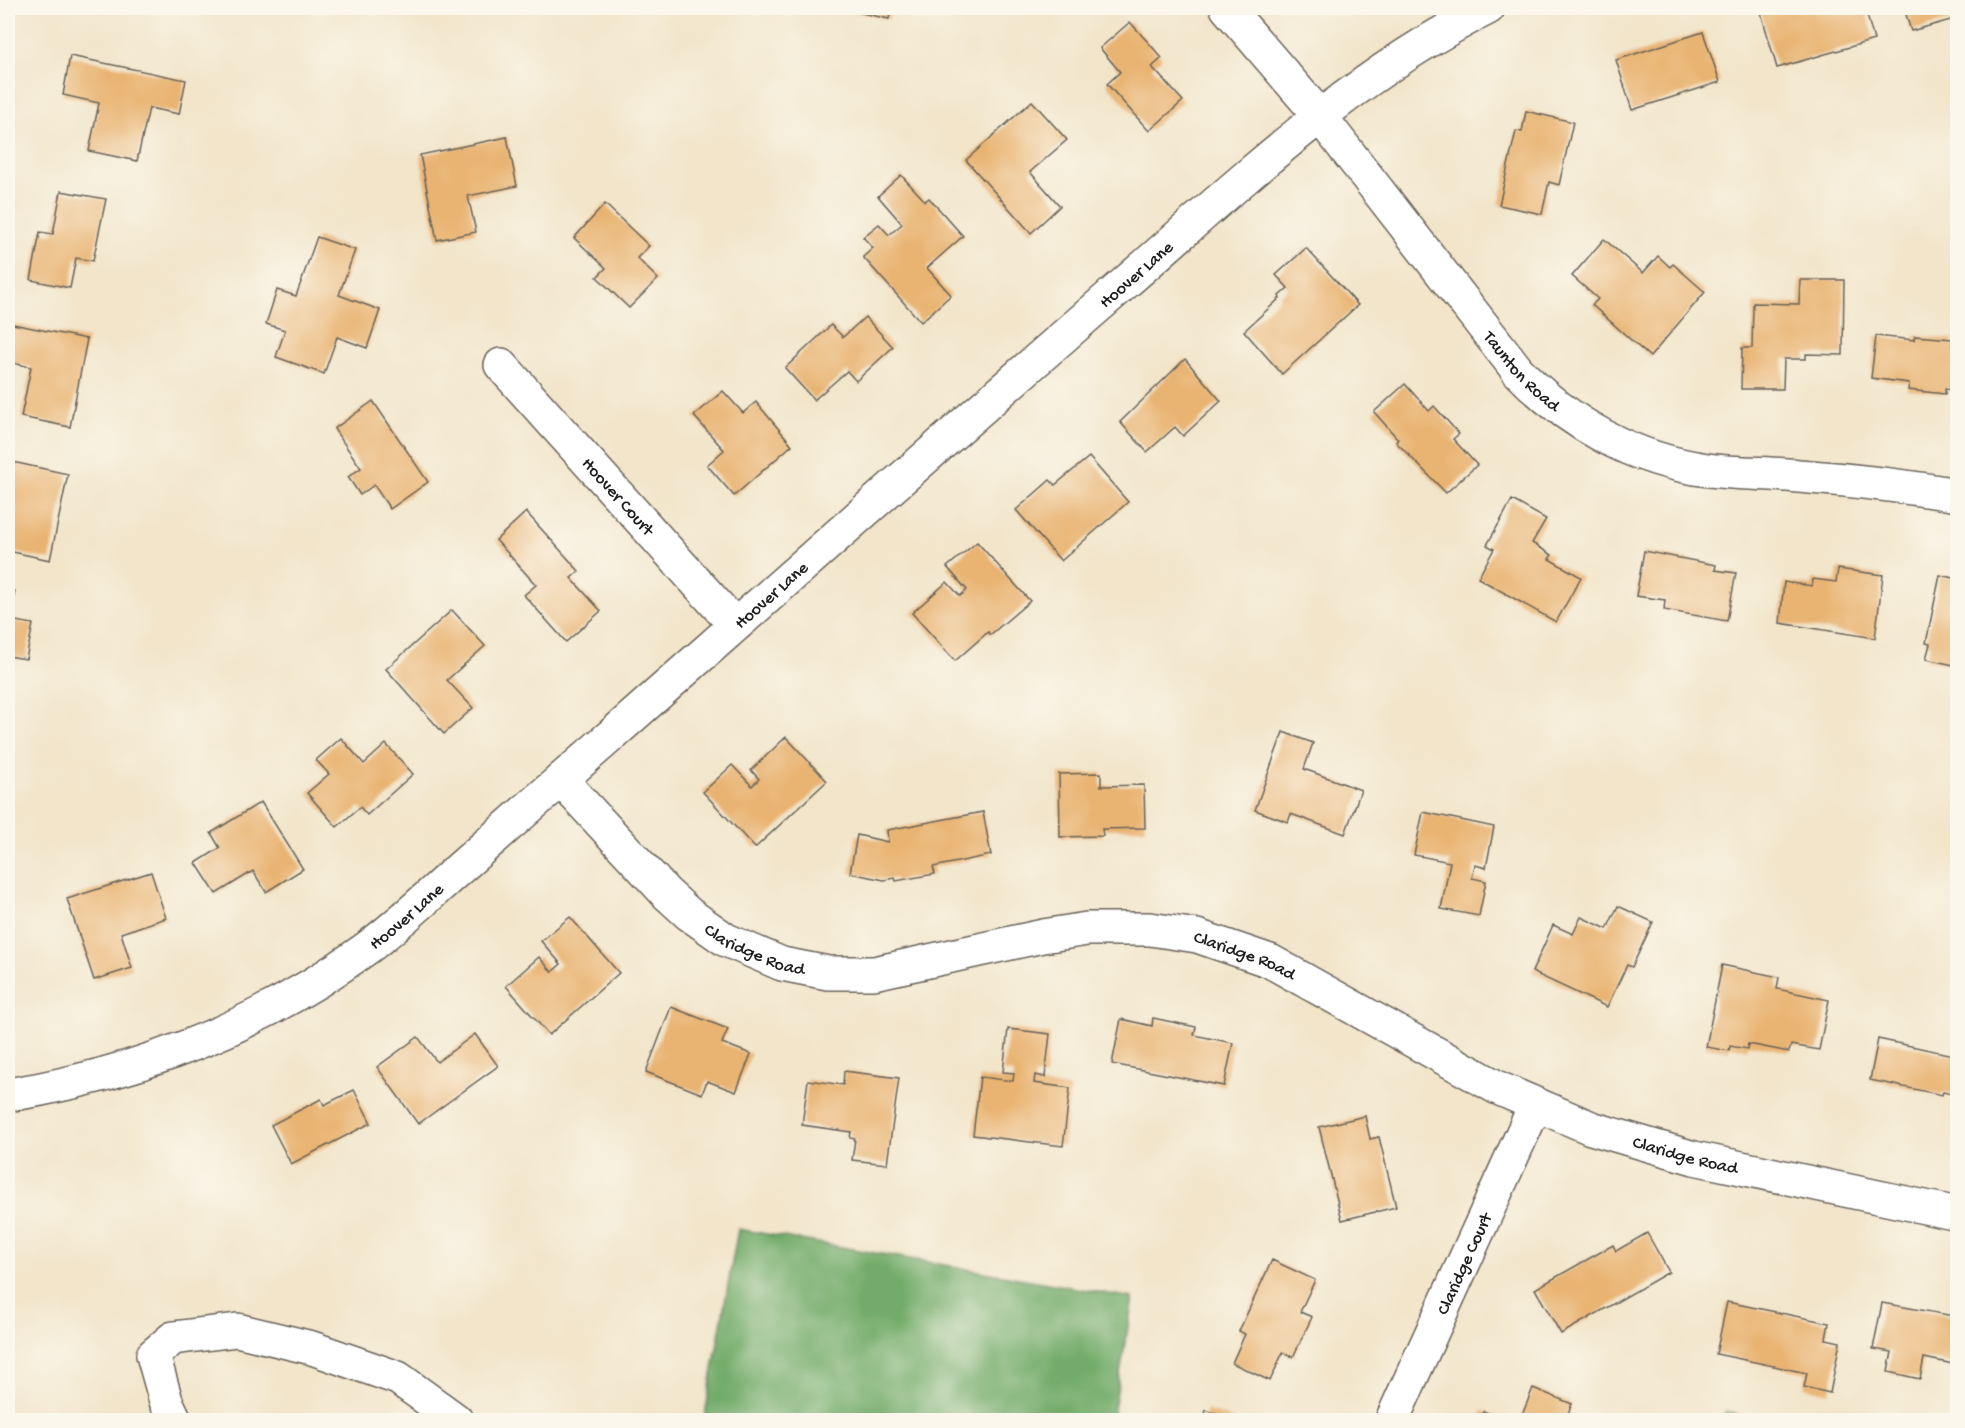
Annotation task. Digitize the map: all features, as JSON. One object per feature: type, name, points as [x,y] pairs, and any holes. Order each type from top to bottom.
[{"type":"street","name":"Taunton Road","points":[[1227,8],[1319,115],[1518,371],[1552,403],[1605,438],[1649,456],[1695,468],[1884,483],[1958,495]]},
{"type":"street","name":"Hoover Lane","points":[[8,1095],[43,1090],[132,1067],[218,1035],[286,1001],[388,932],[966,420],[1319,115],[1456,24],[1488,8]]},
{"type":"street","name":"Hoover Court","points":[[501,364],[735,626]]},
{"type":"street","name":"Claridge Road","points":[[561,780],[666,893],[689,914],[726,940],[782,964],[828,973],[874,974],[1042,936],[1087,929],[1120,928],[1180,933],[1226,945],[1270,961],[1465,1070],[1535,1106],[1591,1128],[1665,1151],[1958,1214]]},
{"type":"street","name":"Claridge Court","points":[[1392,1420],[1535,1106]]},
{"type":"street","points":[[175,1420],[166,1401],[153,1355],[173,1338],[237,1330],[312,1348],[398,1378],[456,1420]]},
{"type":"green space","points":[[738,1229],[1133,1298],[1112,1420],[704,1420]]},
{"type":"green space","points":[[1726,1412],[1762,1420],[1721,1420]]},
{"type":"building","points":[[85,8],[106,8],[105,13]]},
{"type":"building","points":[[839,8],[891,8],[889,19]]},
{"type":"building","points":[[1781,8],[1865,8],[1874,40],[1777,68],[1761,13]]},
{"type":"building","points":[[1904,8],[1958,8],[1958,18],[1911,31]]},
{"type":"building","points":[[1130,22],[1162,58],[1152,67],[1183,101],[1149,131],[1107,84],[1120,72],[1100,48]]},
{"type":"building","points":[[1703,32],[1720,82],[1632,110],[1616,60]]},
{"type":"building","points":[[70,56],[186,80],[179,114],[149,108],[137,161],[89,151],[99,103],[63,95]]},
{"type":"building","points":[[1032,101],[1067,140],[1030,172],[1060,206],[1031,233],[966,160]]},
{"type":"building","points":[[1526,111],[1573,122],[1559,185],[1549,182],[1542,214],[1499,205],[1516,131],[1522,132]]},
{"type":"building","points":[[507,137],[517,186],[468,196],[476,232],[437,240],[420,155]]},
{"type":"building","points":[[901,175],[925,201],[929,198],[963,236],[927,268],[951,295],[921,322],[863,257],[873,248],[863,237],[879,224],[889,235],[902,224],[878,196]]},
{"type":"building","points":[[61,191],[106,199],[93,261],[76,258],[70,288],[31,280],[40,232],[53,234]]},
{"type":"building","points":[[605,204],[649,246],[637,258],[658,279],[629,308],[597,277],[606,268],[574,238]]},
{"type":"building","points":[[317,237],[355,250],[339,295],[380,310],[367,348],[337,337],[324,374],[276,357],[285,330],[266,324],[277,290],[296,296]]},
{"type":"building","points":[[1604,239],[1643,273],[1658,256],[1670,267],[1673,264],[1705,292],[1650,357],[1592,305],[1598,299],[1572,276]]},
{"type":"building","points":[[1306,248],[1358,305],[1282,374],[1244,331],[1288,288],[1276,275]]},
{"type":"building","points":[[1800,280],[1844,280],[1843,355],[1806,354],[1806,359],[1784,359],[1783,389],[1741,389],[1742,348],[1752,348],[1753,303],[1799,304]]},
{"type":"building","points":[[865,317],[893,347],[856,381],[847,371],[814,400],[785,368],[831,325],[843,337]]},
{"type":"building","points":[[8,323],[87,339],[70,427],[21,417],[31,367],[8,362]]},
{"type":"building","points":[[1876,336],[1914,340],[1915,336],[1953,339],[1952,346],[1958,346],[1958,391],[1945,389],[1945,394],[1908,390],[1909,383],[1871,378]]},
{"type":"building","points":[[1185,359],[1221,401],[1183,436],[1175,427],[1147,452],[1120,422]]},
{"type":"building","points":[[1405,384],[1429,411],[1434,406],[1459,434],[1453,439],[1477,465],[1446,493],[1396,442],[1398,439],[1374,412]]},
{"type":"building","points":[[723,391],[743,413],[756,402],[792,445],[734,496],[707,465],[724,450],[694,416]]},
{"type":"building","points":[[373,401],[428,482],[390,509],[374,485],[360,495],[348,477],[361,468],[334,429]]},
{"type":"building","points":[[1089,457],[1128,502],[1061,561],[1016,510],[1050,480],[1055,485]]},
{"type":"building","points":[[8,461],[68,474],[50,560],[8,551],[8,525],[12,502],[8,501]]},
{"type":"building","points":[[1512,500],[1546,519],[1532,543],[1552,555],[1549,559],[1581,577],[1556,622],[1478,578],[1494,549],[1487,545]]},
{"type":"building","points":[[526,512],[579,571],[571,578],[601,611],[566,642],[524,595],[536,585],[496,540]]},
{"type":"building","points":[[977,542],[1030,601],[990,635],[988,632],[955,661],[912,613],[947,582],[960,596],[967,590],[947,567]]},
{"type":"building","points":[[1644,551],[1716,565],[1715,570],[1736,573],[1727,621],[1664,610],[1665,600],[1636,596]]},
{"type":"building","points":[[1838,569],[1883,575],[1875,638],[1780,623],[1784,582],[1812,586],[1813,579],[1836,582]]},
{"type":"building","points":[[1940,575],[1958,579],[1958,666],[1926,659],[1930,644],[1926,643]]},
{"type":"building","points":[[8,589],[15,591],[10,620],[33,624],[26,659],[8,656]]},
{"type":"building","points":[[452,610],[485,646],[447,680],[473,708],[444,734],[386,669]]},
{"type":"building","points":[[1283,732],[1313,743],[1304,769],[1361,790],[1345,834],[1291,814],[1288,822],[1255,810]]},
{"type":"building","points":[[786,737],[827,781],[755,848],[703,792],[732,765],[752,786],[759,779],[751,770]]},
{"type":"building","points":[[341,738],[364,764],[386,744],[413,774],[367,815],[360,807],[337,827],[307,793],[329,774],[316,760]]},
{"type":"building","points":[[1101,773],[1101,786],[1144,785],[1145,828],[1102,829],[1103,836],[1060,837],[1059,774]]},
{"type":"building","points":[[261,802],[303,869],[266,892],[253,871],[216,894],[196,863],[220,848],[211,833]]},
{"type":"building","points":[[983,812],[991,855],[933,867],[935,874],[896,881],[895,878],[884,880],[850,873],[857,835],[888,842],[887,830]]},
{"type":"building","points":[[1423,812],[1494,827],[1486,868],[1475,865],[1472,878],[1486,881],[1479,916],[1441,909],[1450,862],[1414,855]]},
{"type":"building","points":[[151,872],[166,918],[121,933],[132,968],[94,980],[67,899]]},
{"type":"building","points":[[1618,906],[1653,922],[1632,967],[1627,965],[1607,1007],[1532,972],[1553,925],[1573,934],[1581,917],[1607,929]]},
{"type":"building","points":[[570,917],[619,973],[549,1035],[506,986],[539,957],[552,972],[561,964],[541,941]]},
{"type":"building","points":[[1722,965],[1779,977],[1777,989],[1829,1000],[1819,1050],[1791,1045],[1789,1052],[1748,1044],[1747,1049],[1730,1046],[1729,1051],[1706,1047]]},
{"type":"building","points":[[671,1007],[728,1029],[722,1043],[751,1054],[736,1092],[707,1081],[702,1094],[646,1072]]},
{"type":"building","points":[[1153,1018],[1196,1027],[1194,1035],[1233,1043],[1224,1086],[1112,1064],[1121,1019],[1152,1026]]},
{"type":"building","points":[[1008,1029],[1050,1034],[1045,1077],[1035,1075],[1034,1083],[1070,1088],[1063,1146],[973,1135],[980,1077],[1013,1081],[1014,1073],[1003,1072]]},
{"type":"building","points":[[475,1034],[498,1066],[418,1124],[377,1067],[418,1037],[437,1062]]},
{"type":"building","points":[[1878,1039],[1958,1056],[1958,1095],[1943,1092],[1942,1095],[1870,1080]]},
{"type":"building","points":[[844,1071],[899,1078],[887,1164],[852,1160],[855,1139],[850,1138],[851,1132],[802,1125],[808,1080],[843,1085]]},
{"type":"building","points":[[354,1090],[371,1123],[291,1164],[271,1125],[321,1099],[324,1105]]},
{"type":"building","points":[[1365,1116],[1370,1139],[1379,1137],[1396,1207],[1342,1220],[1319,1127]]},
{"type":"building","points":[[1647,1233],[1669,1272],[1561,1334],[1535,1289],[1613,1245],[1616,1251]]},
{"type":"building","points":[[1272,1260],[1315,1280],[1300,1312],[1312,1317],[1293,1357],[1283,1352],[1270,1381],[1232,1363],[1245,1334],[1239,1331]]},
{"type":"building","points":[[1727,1302],[1829,1323],[1826,1339],[1840,1342],[1830,1393],[1804,1387],[1807,1373],[1716,1354]]},
{"type":"building","points":[[1882,1303],[1954,1316],[1953,1323],[1958,1324],[1958,1365],[1924,1358],[1920,1379],[1888,1372],[1892,1352],[1873,1349]]},
{"type":"building","points":[[1533,1388],[1572,1404],[1565,1420],[1520,1420]]},
{"type":"building","points":[[1206,1410],[1235,1420],[1203,1420]]},
{"type":"building","points":[[1483,1411],[1506,1420],[1479,1420]]}]
